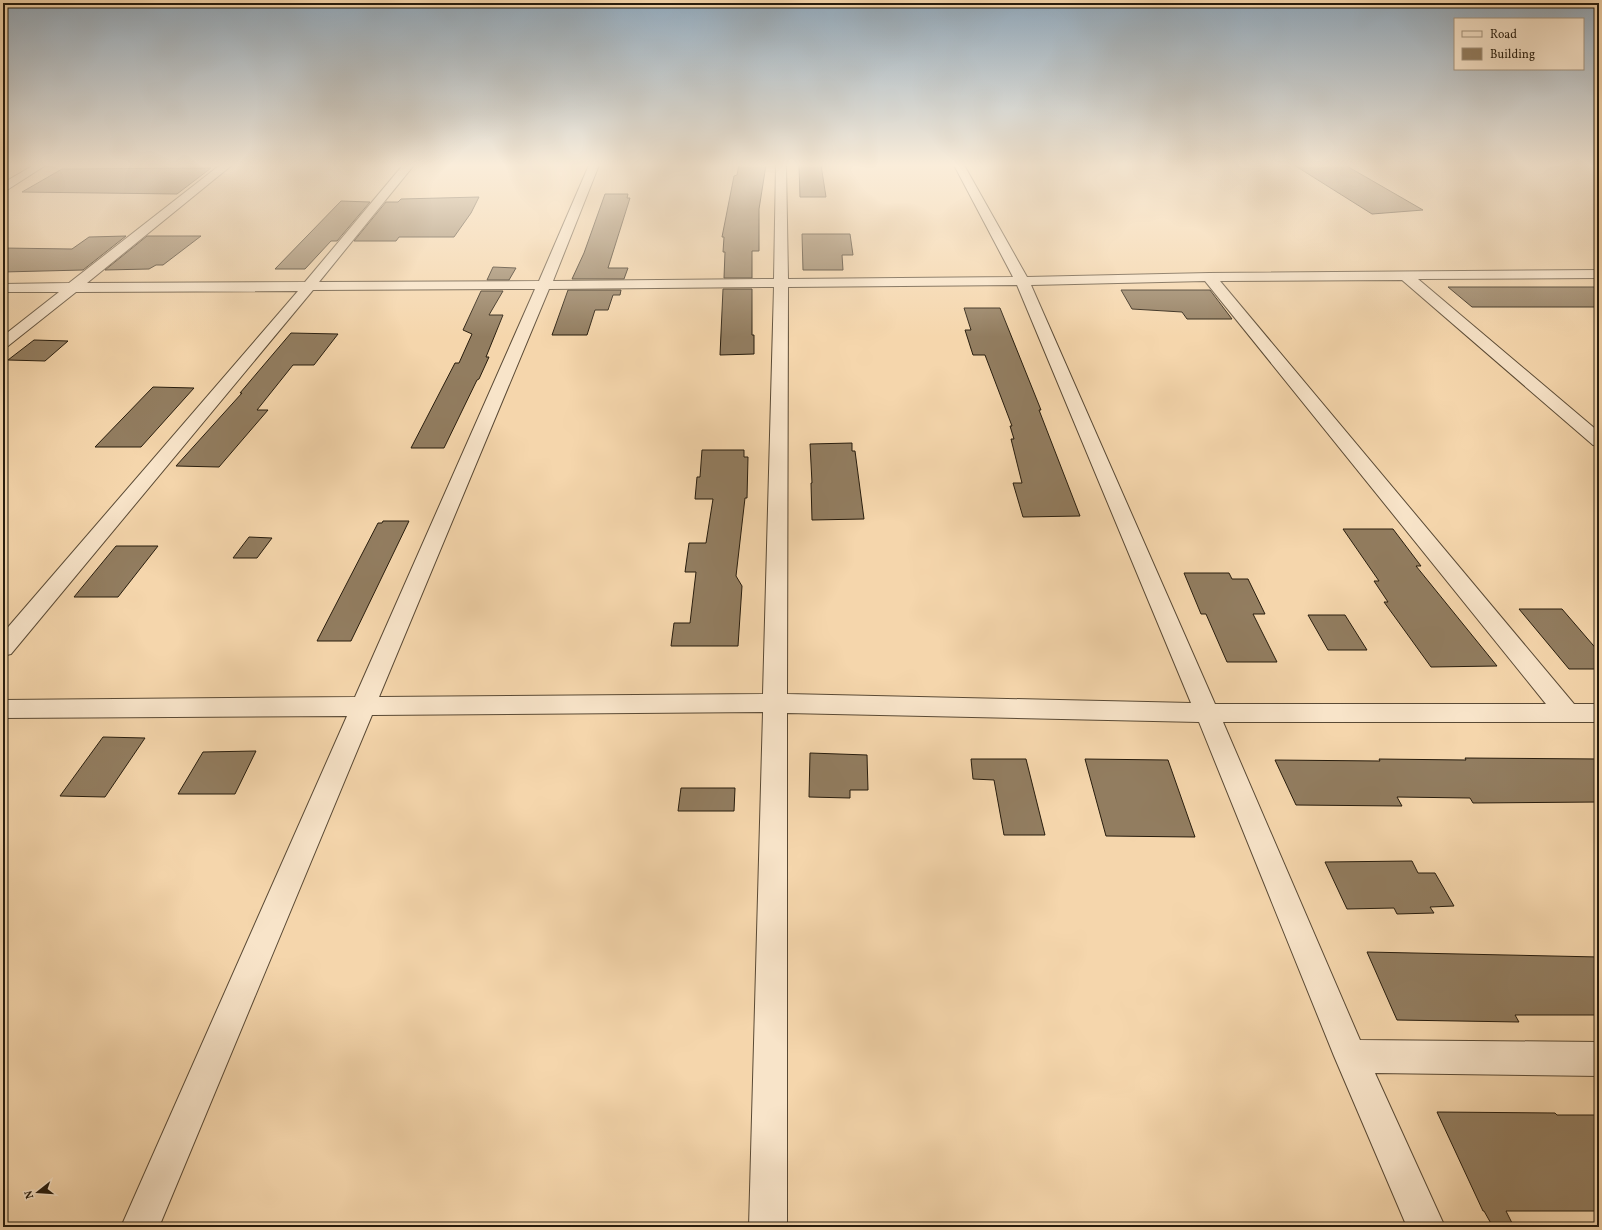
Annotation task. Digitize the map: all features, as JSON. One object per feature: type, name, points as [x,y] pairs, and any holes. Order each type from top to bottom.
[{"type":"street","points":[[3,343],[155,222]]},
{"type":"street","points":[[3,648],[362,222]]},
{"type":"street","points":[[140,1227],[570,222]]},
{"type":"street","points":[[768,1227],[781,222]]},
{"type":"street","points":[[990,222],[1022,281],[1208,713],[1350,1056],[1426,1227]]},
{"type":"street","points":[[3,288],[1022,281],[1209,277],[1599,274]]},
{"type":"street","points":[[1406,276],[1599,441]]},
{"type":"street","points":[[1209,277],[1567,712]]},
{"type":"street","points":[[3,709],[775,703],[1208,713],[1599,713]]},
{"type":"street","points":[[1350,1056],[1599,1059]]},
{"type":"building","points":[[320,222],[353,222],[337,241],[331,241],[305,269],[275,269]]},
{"type":"building","points":[[369,222],[464,222],[454,237],[399,237],[396,241],[354,241]]},
{"type":"building","points":[[595,222],[622,222],[608,268],[628,268],[624,279],[572,279],[584,253]]},
{"type":"building","points":[[725,222],[759,222],[759,251],[752,251],[752,278],[724,278],[725,252],[723,252],[724,237],[722,237]]},
{"type":"building","points":[[802,234],[850,234],[853,255],[842,255],[843,270],[803,270]]},
{"type":"building","points":[[126,236],[83,270],[3,272],[3,248],[72,249],[89,237]]},
{"type":"building","points":[[147,236],[201,236],[163,265],[156,265],[149,269],[105,270]]},
{"type":"building","points":[[493,267],[516,268],[509,280],[487,280]]},
{"type":"building","points":[[1448,287],[1599,287],[1599,307],[1472,307]]},
{"type":"building","points":[[723,289],[752,289],[752,335],[754,335],[754,354],[720,355]]},
{"type":"building","points":[[568,290],[621,290],[620,295],[613,295],[608,310],[595,310],[587,335],[552,335]]},
{"type":"building","points":[[1121,290],[1210,290],[1232,319],[1187,319],[1182,312],[1132,309]]},
{"type":"building","points":[[481,291],[503,291],[489,315],[503,315],[486,357],[489,357],[444,448],[411,448],[455,363],[459,363],[472,334],[463,330]]},
{"type":"building","points":[[964,308],[1000,308],[1041,410],[1039,410],[1080,516],[1023,517],[1013,483],[1022,483],[1011,439],[1014,439],[1010,426],[1012,426],[985,355],[973,355],[965,330],[971,330]]},
{"type":"building","points":[[291,333],[338,334],[314,365],[293,365],[257,410],[268,410],[219,467],[176,466],[242,393],[240,393]]},
{"type":"building","points":[[34,340],[68,341],[45,361],[8,360]]},
{"type":"building","points":[[153,387],[194,388],[141,447],[95,447]]},
{"type":"building","points":[[852,443],[852,451],[855,451],[864,519],[812,520],[810,444]]},
{"type":"building","points":[[702,450],[744,450],[744,457],[748,457],[747,498],[745,498],[736,576],[742,586],[738,646],[671,646],[674,623],[690,623],[696,572],[685,572],[689,543],[706,543],[713,499],[695,499],[697,477],[700,477]]},
{"type":"building","points":[[383,521],[409,521],[351,641],[317,641],[378,523],[382,523]]},
{"type":"building","points":[[1343,529],[1393,529],[1421,566],[1416,566],[1497,666],[1431,667],[1384,602],[1388,602],[1374,581],[1379,581]]},
{"type":"building","points":[[249,537],[272,538],[257,558],[233,558]]},
{"type":"building","points":[[116,546],[158,546],[118,597],[74,597]]},
{"type":"building","points":[[1184,573],[1229,573],[1232,579],[1248,579],[1265,614],[1253,614],[1277,662],[1227,662],[1206,614],[1201,614]]},
{"type":"building","points":[[1519,609],[1562,609],[1599,652],[1599,669],[1569,669]]},
{"type":"building","points":[[1308,615],[1345,615],[1367,650],[1328,650]]},
{"type":"building","points":[[103,737],[145,738],[105,797],[60,796]]},
{"type":"building","points":[[256,751],[235,794],[178,794],[203,752]]},
{"type":"building","points":[[810,753],[867,755],[868,790],[850,790],[850,798],[809,797]]},
{"type":"building","points":[[1465,758],[1599,759],[1599,802],[1473,803],[1470,798],[1397,797],[1402,806],[1296,805],[1275,760],[1466,760]]},
{"type":"building","points":[[971,759],[1026,759],[1045,835],[1004,835],[994,780],[973,779]]},
{"type":"building","points":[[1085,759],[1168,760],[1195,837],[1106,836]]},
{"type":"building","points":[[681,788],[735,788],[734,811],[678,811]]},
{"type":"building","points":[[1412,861],[1418,873],[1435,873],[1454,906],[1430,907],[1434,913],[1397,914],[1394,908],[1347,909],[1325,862]]},
{"type":"building","points":[[1367,952],[1599,957],[1599,1015],[1515,1015],[1519,1022],[1397,1020]]},
{"type":"building","points":[[1437,1112],[1599,1115],[1599,1211],[1506,1211],[1514,1227],[1493,1227],[1483,1211]]}]
